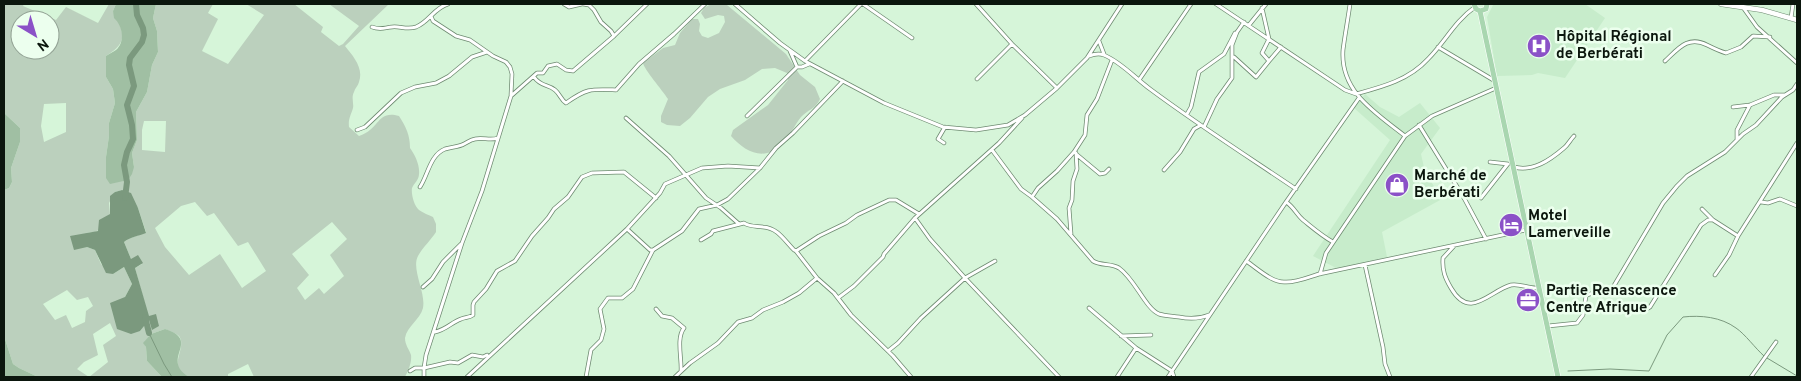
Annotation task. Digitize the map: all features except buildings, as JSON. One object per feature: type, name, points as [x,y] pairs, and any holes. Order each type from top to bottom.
[{"type":"main road","points":[[1480,11],[1486,9],[1487,4]]},
{"type":"main road","points":[[1474,6],[1480,11],[1511,165],[1558,377]]},
{"type":"street","points":[[372,26],[379,30],[393,27],[414,28],[441,6],[448,4]]},
{"type":"street","points":[[564,4],[569,7],[582,4],[589,5],[614,36]]},
{"type":"street","points":[[511,96],[526,82],[534,78],[537,73],[543,73],[548,66],[557,64],[566,70],[573,71],[614,36],[647,4]]},
{"type":"street","points":[[534,78],[542,86],[555,90],[563,102],[566,103],[581,92],[588,90],[616,90],[639,64],[705,4]]},
{"type":"street","points":[[734,4],[809,64],[884,103],[945,127],[976,130],[995,128],[1025,115]]},
{"type":"street","points":[[805,61],[862,4],[912,38]]},
{"type":"street","points":[[976,4],[1012,44],[1057,88]]},
{"type":"street","points":[[838,298],[854,286],[883,257],[915,218],[992,150],[1025,115],[1057,88],[1087,58],[1122,4]]},
{"type":"street","points":[[1140,80],[1191,4]]},
{"type":"street","points":[[1216,4],[1346,90],[1356,94],[1398,81],[1415,72],[1430,58],[1458,20],[1474,6]]},
{"type":"street","points":[[1249,25],[1266,4]]},
{"type":"street","points":[[1350,4],[1343,51],[1347,80],[1359,98],[1405,136]]},
{"type":"street","points":[[1721,4],[1742,6],[1795,19],[1793,4]]},
{"type":"street","points":[[1742,6],[1756,27],[1797,62]]},
{"type":"street","points":[[1262,8],[1269,39],[1262,53],[1269,61]]},
{"type":"street","points":[[424,377],[424,368],[434,332],[462,243],[482,191],[511,96],[513,81],[510,67],[506,62],[470,40],[456,36],[433,21],[431,16]]},
{"type":"street","points":[[1187,114],[1193,101],[1199,72],[1224,54],[1230,40],[1244,22]]},
{"type":"street","points":[[1194,128],[1202,126],[1217,99],[1232,78],[1232,45],[1237,32]]},
{"type":"street","points":[[1665,61],[1683,44],[1690,41],[1703,43],[1726,53],[1741,47],[1753,36],[1770,37]]},
{"type":"street","points":[[1099,41],[1104,55]]},
{"type":"street","points":[[977,79],[1012,44]]},
{"type":"street","points":[[1233,56],[1256,77],[1281,47]]},
{"type":"street","points":[[1438,47],[1495,81]]},
{"type":"street","points":[[789,49],[797,67]]},
{"type":"street","points":[[357,130],[365,127],[401,93],[415,87],[436,83],[449,76],[472,57],[487,52]]},
{"type":"street","points":[[1087,58],[1094,54],[1104,55],[1112,60],[1202,126],[1296,189]]},
{"type":"street","points":[[1032,197],[1038,188],[1075,152],[1085,135],[1087,115],[1097,99],[1112,60]]},
{"type":"street","points":[[747,116],[797,67],[809,64]]},
{"type":"street","points":[[586,377],[591,350],[601,340],[604,330],[600,309],[608,298],[622,298],[633,289],[653,250],[682,231],[699,209],[717,205],[728,199],[843,81]]},
{"type":"street","points":[[1547,326],[1577,322],[1584,315],[1586,296],[1593,292],[1612,289],[1663,203],[1677,186],[1687,176],[1722,155],[1756,125],[1776,102],[1793,90],[1797,84]]},
{"type":"street","points":[[1320,274],[1326,253],[1405,136],[1446,109],[1496,88]]},
{"type":"street","points":[[1733,107],[1750,104],[1774,95],[1786,95]]},
{"type":"street","points":[[1168,377],[1359,98]]},
{"type":"street","points":[[1737,140],[1737,130],[1750,104]]},
{"type":"street","points":[[626,118],[669,156],[706,198],[739,224]]},
{"type":"street","points":[[1164,170],[1180,152],[1194,128],[1192,118]]},
{"type":"street","points":[[1419,125],[1464,198],[1486,239]]},
{"type":"street","points":[[944,143],[938,139],[945,127]]},
{"type":"street","points":[[1490,162],[1523,169],[1541,164],[1566,147],[1574,136]]},
{"type":"street","points":[[420,187],[426,178],[433,158],[444,149],[464,144],[477,138],[491,140],[498,138]]},
{"type":"street","points":[[1715,275],[1797,144]]},
{"type":"street","points":[[992,150],[1022,189],[1057,220],[1093,261],[1098,264],[1113,265],[1122,271],[1135,284],[1157,313],[1185,318],[1200,318],[1209,315]]},
{"type":"street","points":[[1075,152],[1100,174],[1105,173],[1109,169]]},
{"type":"street","points":[[1071,235],[1069,208],[1072,200],[1073,181],[1077,169],[1075,152]]},
{"type":"street","points":[[1481,198],[1511,165]]},
{"type":"street","points":[[467,377],[627,229],[656,198],[665,184],[702,168],[728,166],[760,168]]},
{"type":"street","points":[[434,332],[443,330],[460,319],[471,318],[474,302],[486,289],[499,268],[515,261],[532,236],[554,209],[568,197],[585,175],[624,172],[656,198]]},
{"type":"street","points":[[1761,202],[1768,203],[1780,199],[1797,206]]},
{"type":"street","points":[[796,251],[819,236],[846,223],[857,214],[889,200],[896,200],[920,214]]},
{"type":"street","points":[[1286,202],[1295,208],[1302,219],[1333,242]]},
{"type":"street","points":[[1702,209],[1713,220],[1738,236]]},
{"type":"street","points":[[915,218],[926,234],[965,278],[1059,377]]},
{"type":"street","points":[[1645,310],[1650,307],[1701,225],[1708,220],[1713,220]]},
{"type":"street","points":[[701,240],[714,231],[739,224],[768,227],[777,231],[796,251],[817,278],[911,377]]},
{"type":"street","points":[[627,229],[646,247],[653,250]]},
{"type":"street","points":[[1246,261],[1276,280],[1284,282],[1526,230]]},
{"type":"street","points":[[422,287],[432,279],[443,262],[462,243]]},
{"type":"street","points":[[1455,245],[1448,250],[1442,264],[1445,277],[1455,295],[1464,301],[1475,303],[1486,300],[1504,288],[1515,284],[1530,289],[1538,288]]},
{"type":"street","points":[[888,351],[965,278],[995,261]]},
{"type":"street","points":[[1365,265],[1385,364],[1390,377]]},
{"type":"street","points":[[675,377],[690,363],[718,343],[738,322],[752,318],[763,310],[783,302],[799,293],[817,278]]},
{"type":"street","points":[[1089,308],[1136,348],[1172,371],[1174,377]]},
{"type":"street","points":[[656,309],[662,316],[672,318],[684,328],[681,331],[680,337],[681,372]]},
{"type":"street","points":[[1121,336],[1151,335]]},
{"type":"street","points":[[1751,377],[1776,342]]},
{"type":"street","points":[[1117,377],[1136,348]]},
{"type":"street","points":[[410,371],[415,368],[424,368],[450,362],[458,363],[472,355],[483,357],[490,355]]},
{"type":"shaded area","points":[[4,4],[24,4],[23,6],[32,10],[10,10],[10,60],[60,60],[60,15],[66,7],[98,23],[109,4],[116,4],[113,11],[120,25],[122,36],[118,46],[106,56],[106,77],[113,89],[115,103],[109,123],[106,178],[134,167],[132,153],[137,140],[136,112],[147,92],[152,65],[158,52],[157,31],[153,18],[156,4],[213,4],[208,13],[218,19],[202,51],[228,64],[264,15],[246,4],[294,4],[323,27],[321,32],[339,46],[359,26],[329,4],[389,4],[345,46],[357,62],[360,72],[359,82],[353,94],[353,108],[349,119],[349,127],[359,136],[366,133],[386,116],[399,116],[407,131],[410,148],[419,167],[418,178],[412,188],[413,200],[419,210],[433,217],[436,224],[436,232],[416,261],[423,308],[406,334],[406,343],[411,358],[410,367],[405,377],[254,377],[248,364],[228,374],[228,377],[193,378],[182,373],[179,369],[181,341],[179,336],[165,329],[151,334],[144,343],[147,361],[162,377],[89,377],[38,377],[19,368],[13,364],[4,336],[4,190],[9,188],[12,182],[11,168],[20,142],[20,128],[4,113]],"holes":[[[66,103],[66,132],[44,142],[41,126],[44,104]],[[144,121],[166,121],[165,152],[142,150]],[[122,190],[138,208],[146,232],[124,242],[131,259],[142,264],[135,268],[149,319],[140,331],[125,297],[132,284],[124,267],[113,274],[101,264],[95,250],[87,247],[87,233],[99,230],[110,214],[109,203],[115,192]],[[195,202],[207,216],[214,213],[238,246],[248,242],[266,271],[242,288],[220,254],[189,275],[165,247],[155,228],[181,206]],[[332,222],[347,239],[330,255],[344,276],[324,294],[319,288],[305,300],[297,288],[309,275],[292,254]],[[67,290],[77,300],[88,297],[93,306],[86,311],[85,322],[72,328],[66,315],[55,320],[43,304]],[[110,323],[116,336],[103,345],[108,362],[89,377],[77,369],[84,362],[98,355],[93,334]]]},
{"type":"shaded area","points":[[116,4],[156,4],[153,18],[157,31],[158,52],[152,65],[147,92],[136,112],[137,140],[132,153],[134,167],[132,174],[128,180],[110,184],[106,178],[106,157],[109,123],[115,103],[113,89],[106,77],[106,56],[116,50],[122,38],[121,29],[114,18],[113,11]]},
{"type":"shaded area","points":[[711,4],[727,5],[786,54],[800,75],[815,87],[820,99],[796,123],[784,143],[770,152],[763,154],[749,151],[731,136],[733,130],[768,105],[788,80],[787,73],[775,68],[762,69],[745,80],[720,89],[708,97],[690,118],[680,126],[667,125],[661,122],[661,116],[668,99],[643,63],[663,48],[675,45],[680,33],[692,19],[698,19],[700,24],[699,31],[702,36],[708,38],[719,33],[725,22],[724,16],[718,15],[705,19],[701,13],[704,8]]},
{"type":"shaded area","name":"Hôpital Régional de Berbérati","points":[[1585,4],[1605,18],[1565,78],[1538,73],[1532,75],[1497,76],[1487,17],[1493,5]]},
{"type":"shaded area","name":"Marché de Berbérati","points":[[1365,94],[1380,107],[1399,117],[1420,103],[1440,128],[1421,154],[1425,172],[1442,199],[1382,232],[1387,257],[1340,270],[1313,256],[1390,140],[1354,108]]},
{"type":"shaded area","points":[[4,113],[20,128],[20,142],[11,168],[12,182],[9,188],[4,190]]},
{"type":"shaded area","points":[[122,190],[131,193],[146,233],[124,242],[131,259],[138,255],[143,263],[135,268],[149,316],[156,314],[159,326],[152,330],[149,320],[140,331],[131,334],[117,329],[110,303],[125,297],[132,284],[124,267],[113,274],[106,273],[95,250],[87,247],[74,250],[70,236],[98,231],[99,220],[110,214],[110,196]]},
{"type":"shaded area","points":[[165,329],[175,333],[180,339],[178,365],[189,377],[162,377],[147,361],[146,347],[143,343],[151,334]]},
{"type":"shaded area","points":[[4,336],[13,364],[38,377],[4,377]]},
{"type":"waterway","points":[[125,198],[127,182],[124,165],[133,139],[127,105],[134,86],[129,65],[130,58],[142,42],[144,35],[137,15],[136,4]]},
{"type":"waterway","points":[[1568,371],[1610,369],[1649,371],[1667,335],[1683,317],[1690,316],[1711,318],[1730,324],[1743,334],[1764,356]]},
{"type":"waterway","points":[[145,317],[149,333]]},
{"type":"waterway","points":[[149,333],[172,377]]},
{"type":"waterway","points":[[1767,358],[1797,376]]},
{"type":"place","name":"Hôpital Régional de Berbérati","points":[[1539,46]]},
{"type":"place","name":"Marché de Berbérati","points":[[1397,185]]},
{"type":"place","name":"Motel Lamerveille","points":[[1511,225]]},
{"type":"place","name":"Partie Renascence Centre Afrique","points":[[1528,300]]}]
